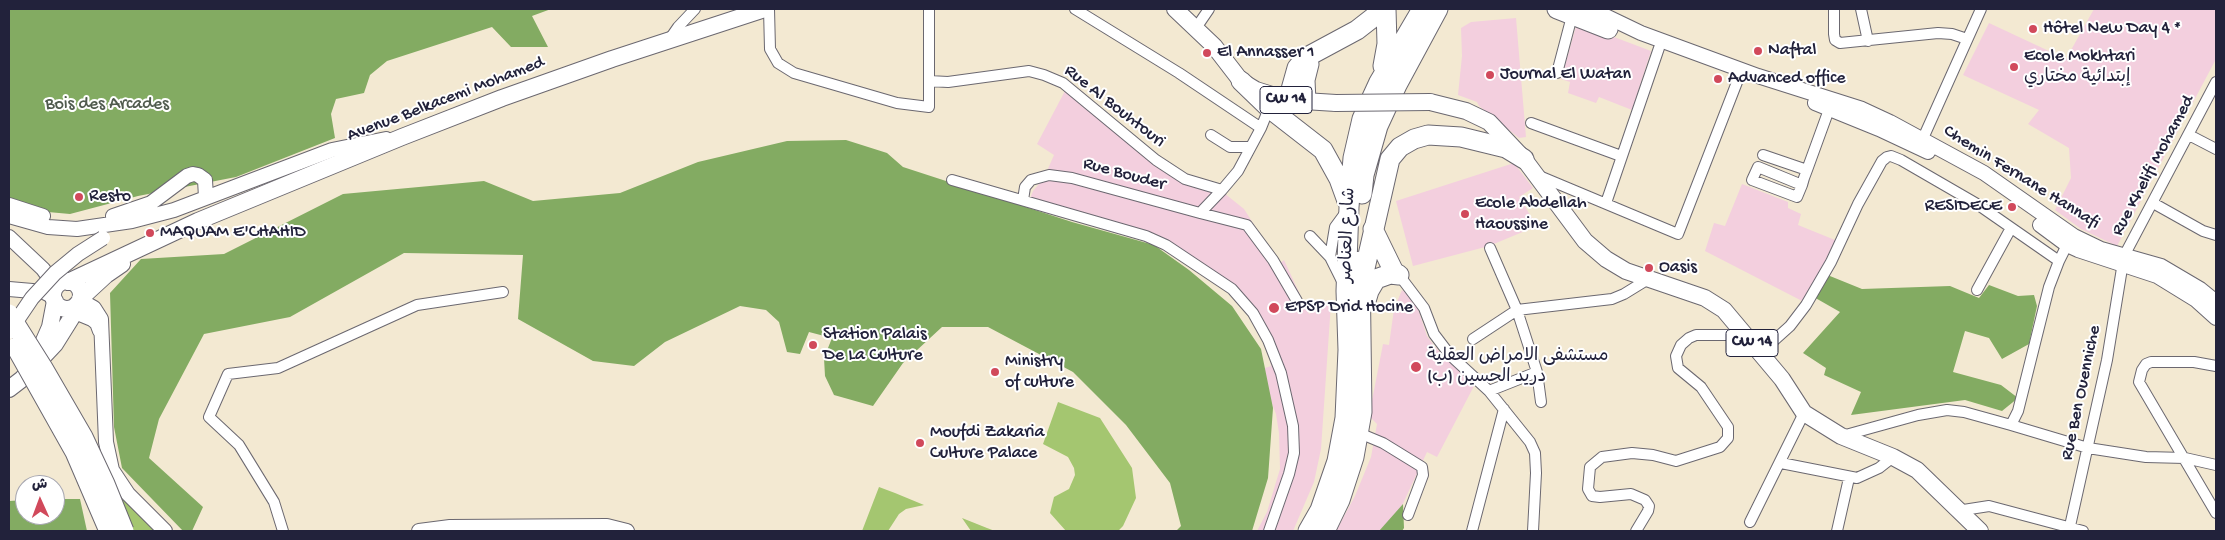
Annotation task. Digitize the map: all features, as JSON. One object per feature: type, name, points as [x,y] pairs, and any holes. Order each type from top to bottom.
[{"type":"highway","points":[[1288,100],[1300,63],[1322,47],[1357,30],[1385,9]]},
{"type":"highway","points":[[1379,82],[1387,44],[1385,9]]},
{"type":"highway","points":[[1393,9],[1400,20],[1420,14]]},
{"type":"highway","points":[[1362,319],[1353,293],[1364,174],[1378,126],[1438,9]]},
{"type":"highway","points":[[1418,46],[1453,9]]},
{"type":"highway","points":[[1568,11],[1608,29]]},
{"type":"highway","name":"شارع العناصر","points":[[1308,531],[1320,510],[1337,461],[1345,418],[1353,293],[1349,207],[1353,158],[1362,119],[1379,82],[1420,14]]},
{"type":"highway","points":[[1357,30],[1364,29],[1378,33],[1387,44]]},
{"type":"highway","points":[[1306,102],[1305,74],[1312,60],[1322,47]]},
{"type":"highway","points":[[1241,81],[1269,108],[1322,150],[1339,179],[1349,207]]},
{"type":"highway","points":[[1353,293],[1373,230],[1390,159],[1400,147],[1414,139],[1428,136],[1461,137],[1506,148],[1524,159]]},
{"type":"highway","points":[[1373,230],[1394,272],[1399,275]]},
{"type":"highway","points":[[1325,531],[1340,500],[1354,457],[1359,434],[1362,412],[1362,319],[1369,291],[1376,279],[1390,274],[1399,275]]},
{"type":"highway","points":[[9,314],[83,437],[124,531]]},
{"type":"highway","points":[[9,334],[75,452],[109,531]]},
{"type":"main road","name":"Avenue Belkacemi Mohamed","points":[[32,368],[55,344],[68,299],[148,246],[240,203],[502,98],[767,9]]},
{"type":"main road","name":"CW 14","points":[[1175,9],[1214,46],[1241,81],[1256,90],[1288,100],[1306,102],[1430,102],[1466,112],[1488,122],[1524,159],[1585,242],[1606,259],[1626,271],[1705,298],[1724,310],[1782,379],[1804,413],[1841,436],[1917,470],[1957,511],[1980,531]]},
{"type":"main road","points":[[1592,9],[1660,44]]},
{"type":"main road","points":[[1608,29],[1660,44]]},
{"type":"main road","name":"Chemin Fernane Hannafi","points":[[1660,44],[1739,77],[1831,104]]},
{"type":"main road","name":"Chemin Fernane Hannafi","points":[[1660,44],[1758,76],[1831,104],[1921,143],[2069,240],[2123,260],[2157,276],[2196,300],[2216,318]]},
{"type":"main road","points":[[9,334],[32,298],[54,273],[78,254],[118,230],[332,150],[402,137]]},
{"type":"main road","points":[[9,205],[35,215],[56,219],[107,218],[151,203],[187,176],[193,174],[205,180],[206,197]]},
{"type":"main road","points":[[9,216],[48,227],[77,229],[132,221],[174,210]]},
{"type":"main road","points":[[9,237],[43,269],[68,299]]},
{"type":"main road","name":"Chemin Fernane Hannafi","points":[[2123,260],[2160,266],[2200,289],[2216,302]]},
{"type":"main road","points":[[9,289],[44,292],[94,308],[98,313],[101,320],[103,341],[108,456],[119,482],[165,531]]},
{"type":"main road","points":[[9,389],[32,368],[50,326],[68,299]]},
{"type":"main road","points":[[420,531],[450,527],[607,526],[627,531]]},
{"type":"street","points":[[668,41],[695,9]]},
{"type":"street","points":[[767,9],[770,49],[778,63],[794,73],[897,103],[929,107],[929,9]]},
{"type":"street","points":[[1076,9],[1179,73],[1261,128]]},
{"type":"street","points":[[1196,28],[1209,9]]},
{"type":"street","points":[[1834,9],[1835,40],[1844,43],[1938,33],[1952,34],[1968,39]]},
{"type":"street","points":[[1861,9],[1868,41]]},
{"type":"street","points":[[1921,143],[1980,9]]},
{"type":"street","points":[[1557,73],[1568,11]]},
{"type":"street","points":[[1606,203],[1660,44]]},
{"type":"street","name":"Rue Al Bouhtouri","points":[[929,81],[948,82],[1029,71],[1044,75],[1070,88],[1156,160],[1185,179],[1222,190]]},
{"type":"street","points":[[1535,174],[1678,234],[1739,77]]},
{"type":"street","name":"Rue Khelifi Mohamed","points":[[2123,260],[2216,82]]},
{"type":"street","points":[[1802,185],[1831,104]]},
{"type":"street","points":[[1269,108],[1261,128],[1238,171],[1200,212],[1247,226],[1273,260],[1297,300]]},
{"type":"street","points":[[1531,122],[1621,156]]},
{"type":"street","points":[[1211,134],[1230,148],[1250,147]]},
{"type":"street","points":[[2189,135],[2216,149]]},
{"type":"street","points":[[1763,154],[1807,170]]},
{"type":"street","points":[[1760,353],[1790,326],[1806,305],[1831,262],[1858,204],[1882,161],[1887,157],[1891,156],[1909,165],[1977,204],[2059,261]]},
{"type":"street","name":"Rue Bouder","points":[[1023,200],[1026,187],[1031,180],[1050,175],[1060,175],[1200,212]]},
{"type":"street","points":[[952,180],[1146,236],[1166,245],[1232,289],[1253,313],[1268,340],[1281,373],[1293,426],[1294,453],[1289,474],[1269,531]]},
{"type":"street","points":[[2153,203],[2203,231],[2216,235]]},
{"type":"street","points":[[1330,257],[1335,227],[1349,207]]},
{"type":"street","points":[[1977,290],[2011,228]]},
{"type":"street","points":[[1310,236],[1330,257],[1353,293]]},
{"type":"street","points":[[2011,425],[2018,412],[2040,322],[2059,261],[2069,240]]},
{"type":"street","points":[[1490,248],[1517,310],[1537,372],[1541,402]]},
{"type":"street","name":"Rue Ben Ouenniche","points":[[2070,526],[2107,360],[2123,260]]},
{"type":"street","points":[[1399,275],[1424,308],[1434,334],[1450,354],[1489,391],[1530,442],[1535,453],[1536,474],[1533,531]]},
{"type":"street","points":[[1473,339],[1517,310],[1612,299],[1650,278]]},
{"type":"street","points":[[284,531],[274,502],[239,445],[209,417],[228,374],[278,368],[417,305],[503,292]]},
{"type":"street","points":[[1636,531],[1649,506],[1645,500],[1632,494],[1592,496],[1588,489],[1590,467],[1602,457],[1632,453],[1653,455],[1676,461],[1720,446],[1728,438],[1728,427],[1701,387],[1678,368],[1676,356],[1681,345],[1696,335],[1745,336]]},
{"type":"street","points":[[2216,366],[2194,362],[2156,361],[2146,364],[2140,375],[2139,385],[2185,458],[2216,513]]},
{"type":"street","points":[[1489,391],[1537,372]]},
{"type":"street","points":[[1472,531],[1504,409]]},
{"type":"street","points":[[1841,436],[1934,411],[1964,412],[2088,448],[2146,457],[2185,458],[2216,466]]},
{"type":"street","points":[[1750,522],[1781,463],[1804,413]]},
{"type":"street","points":[[1359,434],[1383,443],[1422,466],[1424,475],[1408,515]]},
{"type":"street","points":[[1781,463],[1856,478],[1867,474],[1893,458]]},
{"type":"street","points":[[1837,531],[1850,478]]},
{"type":"street","points":[[1957,511],[1989,506],[2083,531]]},
{"type":"shaded area","points":[[2094,9],[2216,9],[2216,59],[2117,246],[2081,229],[2055,210],[2071,178],[2069,148],[2028,124],[2039,110],[1963,75],[1989,23],[2066,59]]},
{"type":"shaded area","name":"Journal El Watan","points":[[1516,18],[1526,137],[1519,138],[1479,106],[1477,102],[1458,95],[1462,56],[1461,28],[1471,22]]},
{"type":"shaded area","points":[[1577,23],[1651,51],[1632,110],[1599,97],[1596,103],[1568,93],[1570,82],[1561,79]]},
{"type":"shaded area","name":"EPSP Drid Hocine","points":[[1066,89],[1148,159],[1224,193],[1244,209],[1279,264],[1284,260],[1309,314],[1331,303],[1321,449],[1314,482],[1293,531],[1257,531],[1267,512],[1280,469],[1279,433],[1276,414],[1259,370],[1271,366],[1268,351],[1246,312],[1235,298],[1221,286],[1162,246],[1028,204],[1033,191],[1044,178],[1054,155],[1037,144]]},
{"type":"shaded area","name":"Ecole Abdellah Haoussine","points":[[1514,163],[1533,188],[1519,197],[1537,226],[1489,246],[1413,266],[1396,201]]},
{"type":"shaded area","points":[[1742,184],[1788,202],[1788,208],[1801,214],[1798,225],[1835,240],[1806,303],[1705,251],[1714,223],[1725,226]]},
{"type":"shaded area","name":"مستشفى الامراض العقلية دريد الحسين (ب)","points":[[1402,290],[1410,296],[1412,302],[1416,303],[1427,336],[1435,347],[1474,386],[1437,457],[1427,452],[1400,510],[1379,531],[1336,531],[1355,496],[1371,457],[1377,424],[1369,416],[1383,344],[1389,345],[1394,309]]},
{"type":"green space","name":"Bois des Arcades","points":[[9,9],[551,9],[532,16],[548,47],[511,47],[492,27],[387,61],[370,75],[364,93],[336,99],[331,114],[335,138],[236,177],[138,196],[70,214],[48,212],[9,199]]},
{"type":"green space","points":[[846,140],[887,153],[903,167],[1072,222],[1154,245],[1189,270],[1232,306],[1261,349],[1273,408],[1268,478],[1252,531],[1176,531],[1181,526],[1170,483],[1126,425],[1073,372],[988,327],[942,327],[903,363],[873,406],[834,395],[825,376],[824,358],[832,338],[809,332],[800,354],[787,352],[779,322],[766,310],[740,306],[665,342],[634,366],[593,361],[518,319],[523,255],[404,253],[290,317],[204,334],[159,419],[149,458],[203,507],[192,531],[183,531],[122,468],[114,427],[110,293],[141,259],[224,254],[343,194],[484,181],[533,201],[620,193],[698,162],[787,141]]},
{"type":"green space","points":[[1825,274],[1862,289],[1950,286],[1979,298],[1989,285],[2018,296],[2034,295],[2037,306],[2029,344],[2002,359],[1989,338],[1965,331],[1953,372],[2001,385],[2018,398],[2002,411],[1965,400],[1851,415],[1861,392],[1824,375],[1826,368],[1803,353],[1840,312],[1812,296]]},
{"type":"green space","points":[[1058,402],[1100,418],[1132,468],[1136,498],[1123,526],[1118,531],[1066,531],[1050,513],[1054,497],[1069,489],[1075,475],[1074,468],[1068,457],[1043,444]]},
{"type":"green space","points":[[114,482],[162,531],[133,531]]},
{"type":"green space","points":[[879,487],[924,505],[906,509],[899,514],[888,531],[862,531]]},
{"type":"green space","points":[[65,499],[80,499],[87,531],[9,531],[9,501],[15,501],[15,525],[65,525]]},
{"type":"green space","points":[[1403,504],[1404,528],[1402,531],[1379,531]]},
{"type":"green space","points":[[962,518],[987,528],[995,531],[971,531]]},
{"type":"place","name":"Hôtel New Day 4 *","points":[[2033,29]]},
{"type":"place","name":"Naftal","points":[[1758,51]]},
{"type":"place","name":"El Annasser 1","points":[[1207,53]]},
{"type":"place","name":"Ecole Mokhtari إبتدائية مختاري","points":[[2014,67]]},
{"type":"place","name":"Journal El Watan","points":[[1490,75]]},
{"type":"place","name":"Advanced office","points":[[1718,79]]},
{"type":"place","name":"Resto","points":[[79,197]]},
{"type":"place","name":"RESIDECE","points":[[2012,207]]},
{"type":"place","name":"Ecole Abdellah Haoussine","points":[[1465,214]]},
{"type":"place","name":"MAQUAM E'CHAHID","points":[[150,233]]},
{"type":"place","name":"Oasis","points":[[1649,268]]},
{"type":"place","name":"EPSP Drid Hocine","points":[[1274,308]]},
{"type":"place","name":"Station Palais De La Culture","points":[[813,345]]},
{"type":"place","name":"مستشفى الامراض العقلية دريد الحسين (ب)","points":[[1416,367]]},
{"type":"place","name":"Ministry of culture","points":[[995,372]]},
{"type":"place","name":"Moufdi Zakaria Culture Palace","points":[[920,443]]}]
